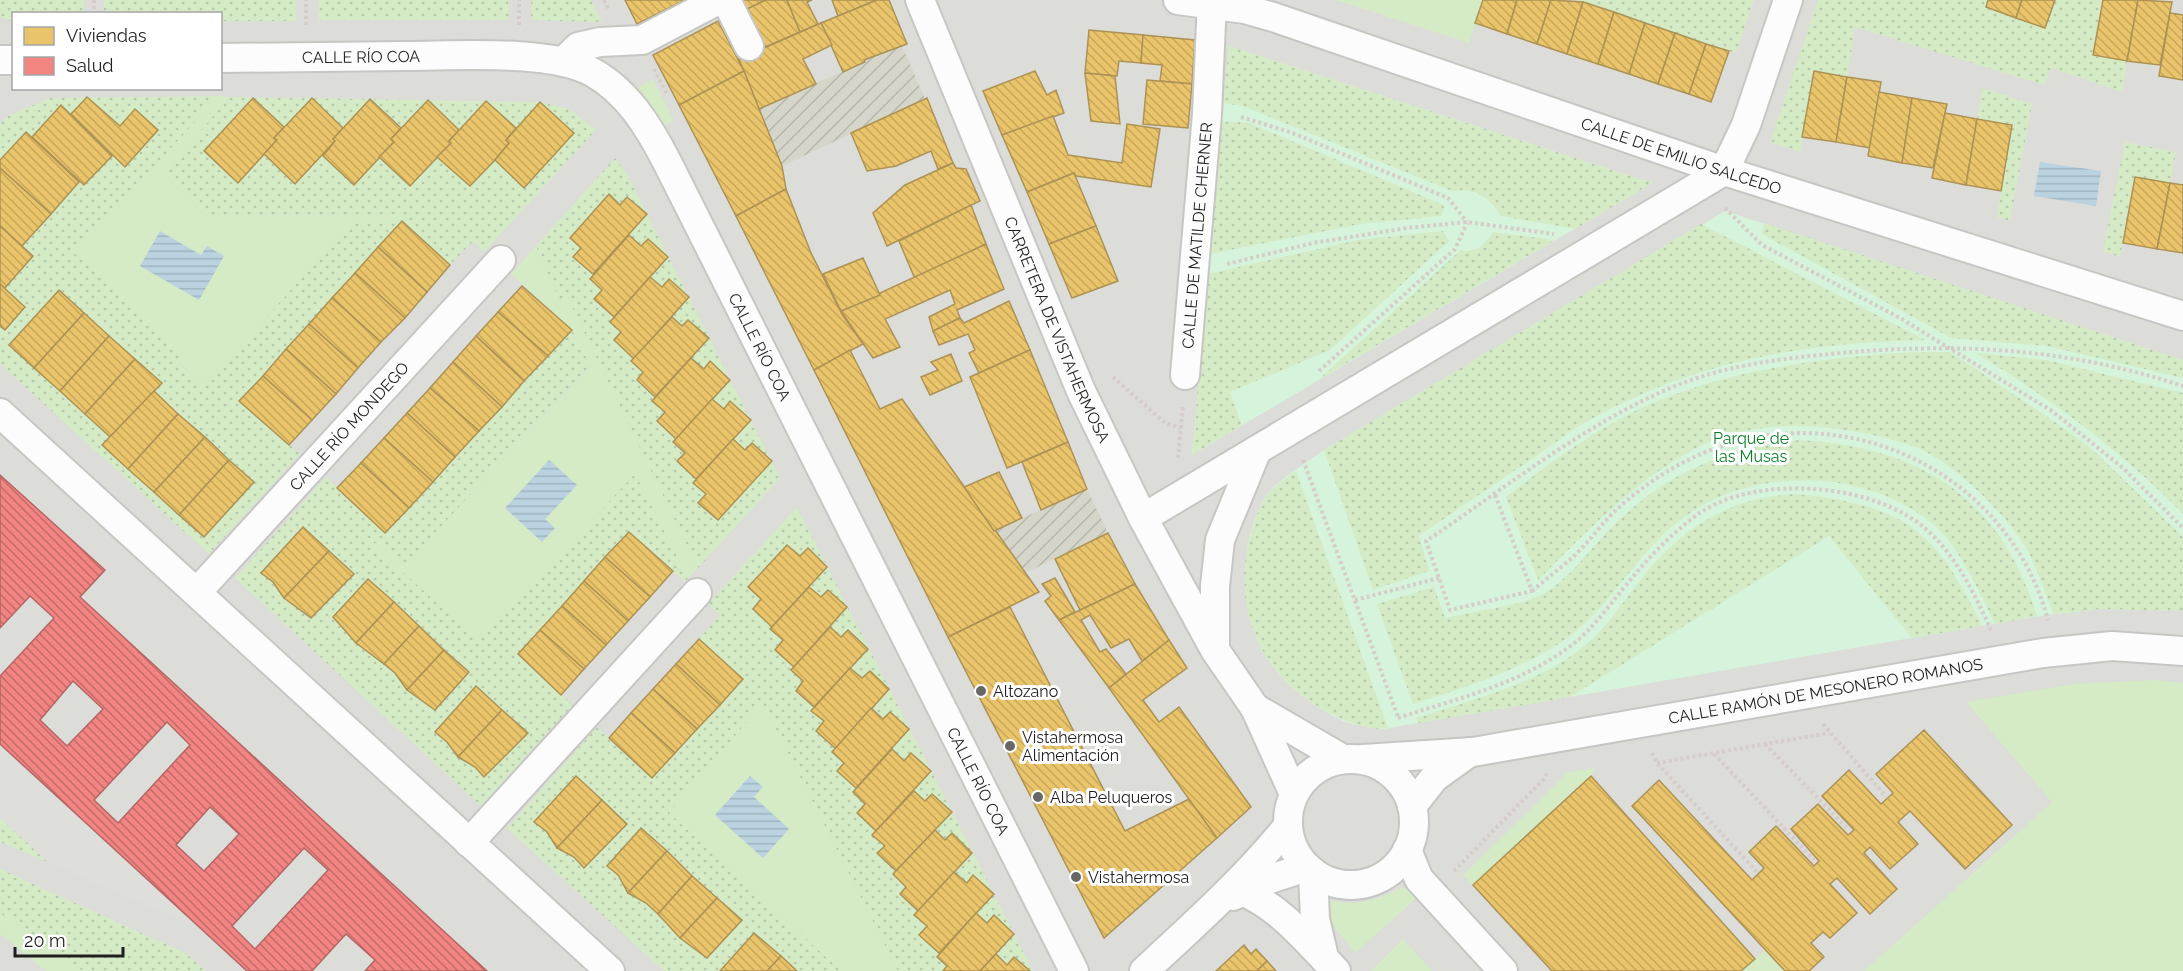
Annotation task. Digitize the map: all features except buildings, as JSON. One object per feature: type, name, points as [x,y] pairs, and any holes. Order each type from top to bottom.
[{"type":"street","points":[[563,62],[578,47],[600,42],[642,40],[717,0]]},
{"type":"street","points":[[726,0],[749,46]]},
{"type":"street","name":"CARRETERA DE VISTAHERMOSA","points":[[920,0],[1081,391],[1143,518],[1215,650],[1255,708],[1294,794]]},
{"type":"street","name":"CALLE DE EMILIO SALCEDO","points":[[1178,0],[1212,2],[1273,17],[1724,171],[2183,316]]},
{"type":"street","points":[[1143,518],[1724,171],[1746,124],[1788,0]]},
{"type":"street","name":"CALLE DE MATILDE CHERNER","points":[[1185,375],[1207,114],[1212,2]]},
{"type":"street","name":"CALLE RÍO COA","points":[[222,58],[444,56],[516,57],[563,62],[592,72],[640,114],[655,139],[1074,971]]},
{"type":"street","name":"CALLE RÍO MONDEGO","points":[[197,592],[501,260]]},
{"type":"street","points":[[0,413],[610,971]]},
{"type":"street","points":[[1215,650],[1215,586],[1220,540],[1257,450]]},
{"type":"street","points":[[470,843],[697,593]]},
{"type":"street","name":"CALLE RAMÓN DE MESONERO ROMANOS","points":[[1353,759],[1470,752],[2043,653],[2112,646],[2183,651]]},
{"type":"street","name":"CARRETERA DE VISTAHERMOSA","points":[[1255,708],[1353,759]]},
{"type":"street","name":"CALLE RAMÓN DE MESONERO ROMANOS","points":[[1412,806],[1434,778],[1470,752]]},
{"type":"street","points":[[1353,759],[1385,769],[1402,785],[1412,806],[1414,828],[1407,850],[1394,867],[1376,879],[1354,884],[1332,882],[1310,870],[1294,848],[1288,826],[1294,794],[1314,770],[1353,759]]},
{"type":"street","points":[[1144,971],[1213,908],[1266,853],[1288,826]]},
{"type":"street","points":[[1407,850],[1419,879],[1503,971]]},
{"type":"street","points":[[1213,908],[1242,891],[1310,870]]},
{"type":"street","points":[[1310,870],[1315,919],[1330,965]]},
{"type":"street","points":[[1242,891],[1265,901],[1283,915],[1330,965]]},
{"type":"path","points":[[306,0],[306,26]]},
{"type":"path","points":[[519,0],[519,26]]},
{"type":"path","points":[[650,62],[669,97]]},
{"type":"path","points":[[1207,114],[1247,117],[1427,189],[1448,198],[1467,222]]},
{"type":"path","points":[[1724,202],[1725,211],[1762,245],[1900,318],[2052,411],[2123,468],[2155,497],[2183,528]]},
{"type":"path","points":[[1317,374],[1455,249],[1467,222]]},
{"type":"path","points":[[1194,272],[1357,235],[1467,222],[1563,235]]},
{"type":"path","points":[[2048,620],[2032,577],[2019,553],[1976,499],[1909,455],[1875,442],[1834,435],[1767,435],[1693,458],[1651,482],[1617,509],[1575,555],[1532,591],[1450,610],[1426,541],[1495,495],[1562,446],[1676,386],[1743,365],[1880,349],[1947,347],[2047,353],[2183,386]]},
{"type":"path","points":[[1105,370],[1165,423],[1181,428]]},
{"type":"path","points":[[1178,460],[1185,375]]},
{"type":"path","points":[[1301,457],[1306,464],[1401,726]]},
{"type":"path","points":[[1398,718],[1492,688],[1535,668],[1568,648],[1593,628],[1627,583],[1668,538],[1700,513],[1765,490],[1794,487],[1831,490],[1867,499],[1903,512],[1929,531],[1950,556],[1967,581],[1991,631]]},
{"type":"path","points":[[1495,495],[1532,591]]},
{"type":"path","points":[[1355,600],[1439,578]]},
{"type":"path","points":[[1822,723],[1887,798]]},
{"type":"path","points":[[1657,763],[1829,733]]},
{"type":"path","points":[[1765,744],[1849,830]]},
{"type":"path","points":[[1652,753],[1657,763],[1758,873]]},
{"type":"path","points":[[1714,753],[1814,860]]},
{"type":"path","points":[[1453,872],[1545,778],[1547,771]]},
{"type":"shaded area","points":[[0,0],[2183,0],[2183,971],[0,971]]},
{"type":"shaded area","points":[[902,46],[925,99],[782,166],[759,109],[864,62],[864,60]]},
{"type":"shaded area","points":[[1087,489],[1108,533],[1025,573],[994,531]]},
{"type":"shaded area","points":[[0,744],[203,930],[48,862],[0,818]]},
{"type":"green space","points":[[0,0],[84,0],[84,12],[12,12],[12,22],[0,17]]},
{"type":"green space","points":[[104,0],[296,0],[296,21],[222,21],[222,12],[104,12]]},
{"type":"green space","points":[[319,0],[509,0],[509,20],[319,20]]},
{"type":"green space","points":[[531,0],[591,0],[602,22],[531,20]]},
{"type":"green space","points":[[1336,0],[1483,0],[1469,43]]},
{"type":"green space","points":[[1578,0],[1754,0],[1736,53]]},
{"type":"green space","points":[[1818,0],[1988,0],[1986,7],[2045,28],[2055,0],[2103,0],[2093,55],[2127,61],[2122,92],[2051,68],[2044,85],[1855,27],[1847,77],[1814,71],[1800,152],[1770,142]]},
{"type":"green space","points":[[1229,46],[1652,183],[1192,455]]},
{"type":"green space","points":[[1229,46],[1652,183],[1575,229],[1501,216],[1491,203],[1475,192],[1452,191],[1243,106],[1223,103]]},
{"type":"green space","points":[[653,79],[674,121],[665,125],[651,106],[633,90]]},
{"type":"green space","points":[[1982,88],[2032,104],[2010,221],[1997,217],[2012,125],[1977,119]]},
{"type":"green space","points":[[219,96],[230,97],[164,173],[205,215],[402,214],[402,221],[353,221],[205,386],[179,362],[185,356],[74,253]]},
{"type":"green space","points":[[219,96],[74,253],[185,355],[179,363],[205,386],[353,221],[402,221],[401,214],[205,215],[164,173],[230,97],[540,102],[569,109],[596,130],[484,252],[473,241],[450,265],[401,222],[240,401],[300,454],[209,554],[0,364],[0,123],[8,116],[50,98]]},
{"type":"green space","points":[[1222,121],[1249,123],[1444,205],[1442,216],[1360,224],[1210,254]]},
{"type":"green space","points":[[2125,142],[2176,152],[2170,183],[2135,178],[2120,257],[2103,251]]},
{"type":"green space","points":[[615,158],[627,174],[780,478],[698,568],[568,298],[562,305],[536,246]]},
{"type":"green space","name":"Parque de las Musas","points":[[1725,211],[2183,360],[2183,611],[2102,609],[2046,615],[1383,729],[1343,721],[1320,709],[1283,679],[1269,661],[1258,641],[1250,620],[1246,596],[1245,570],[1249,541],[1257,513],[1271,490],[1324,450]]},
{"type":"green space","points":[[1764,223],[2183,360],[2183,378],[2047,346],[1951,338],[1762,234]]},
{"type":"green space","points":[[1701,224],[1925,340],[1835,346],[1749,359],[1666,384],[1625,402],[1577,427],[1419,536],[1429,571],[1373,590],[1324,450]]},
{"type":"green space","points":[[1443,231],[1449,241],[1330,350],[1230,392],[1242,425],[1192,455],[1208,274],[1358,240]]},
{"type":"green space","points":[[1493,232],[1555,240],[1318,380],[1461,250],[1471,251],[1480,247]]},
{"type":"green space","points":[[536,246],[562,304],[568,298],[698,568],[688,578],[635,474],[479,642],[373,545],[379,539],[406,564],[590,366],[572,330],[511,274]]},
{"type":"green space","points":[[572,330],[590,365],[406,564],[379,540],[373,545],[479,641],[635,474],[688,578],[685,582],[629,532],[518,654],[573,705],[481,806],[235,578],[326,477],[385,533]]},
{"type":"green space","points":[[1917,352],[1950,352],[2045,415],[2092,449],[2183,537],[2183,611],[2102,609],[2053,614],[2030,555],[2021,540],[1996,509],[1947,465],[1915,447],[1892,440],[1842,429],[1804,426],[1744,431],[1715,439],[1678,458],[1615,506],[1538,580],[1506,497],[1602,429],[1665,398],[1726,378],[1789,365]]},
{"type":"green space","points":[[1976,353],[2046,360],[2183,393],[2183,514],[2135,468],[2085,427]]},
{"type":"green space","points":[[1799,440],[1843,445],[1882,454],[1918,467],[1950,486],[1978,510],[2001,539],[2021,575],[2037,616],[1995,624],[1968,571],[1951,544],[1933,524],[1904,504],[1871,491],[1836,483],[1800,480],[1764,484],[1730,493],[1697,508],[1669,529],[1655,542],[1592,616],[1563,641],[1509,670],[1413,704],[1377,604],[1434,587],[1445,618],[1529,600],[1558,584],[1630,510],[1673,479],[1696,467],[1745,450]]},
{"type":"green space","points":[[1296,471],[1388,728],[1363,727],[1347,721],[1324,710],[1301,694],[1266,656],[1255,634],[1247,610],[1244,585],[1246,558],[1252,531],[1265,498]]},
{"type":"green space","points":[[1796,494],[1864,505],[1912,527],[1931,544],[1948,566],[1982,626],[1912,638],[1829,536],[1570,697],[1419,723],[1416,718],[1503,690],[1546,671],[1583,647],[1600,632],[1658,560],[1691,530],[1729,508],[1772,496]]},
{"type":"green space","points":[[797,507],[1033,971],[898,971],[763,703],[669,813],[841,971],[664,971],[507,828],[597,727],[652,777],[743,679],[699,639],[720,615],[708,604]]},
{"type":"green space","points":[[2154,680],[2183,683],[2183,971],[1864,971],[2052,802],[1966,702],[2073,684]]},
{"type":"green space","points":[[763,702],[898,971],[841,971],[668,813]]},
{"type":"green space","points":[[1595,768],[1591,776],[1473,885],[1463,875],[1568,772]]},
{"type":"green space","points":[[0,818],[48,862],[0,842]]},
{"type":"green space","points":[[0,869],[185,953],[206,971],[83,971],[0,913]]},
{"type":"green space","points":[[1404,887],[1417,898],[1355,953],[1327,919],[1324,899],[1356,903],[1384,896]]},
{"type":"green space","points":[[0,913],[83,971],[46,971],[0,934]]},
{"type":"green space","points":[[1403,939],[1432,971],[1371,971]]},
{"type":"green space","points":[[1765,950],[1785,971],[1741,971]]},
{"type":"water","points":[[2040,162],[2101,171],[2096,206],[2034,196]]},
{"type":"water","points":[[160,231],[201,255],[207,246],[224,256],[199,300],[140,266]]},
{"type":"water","points":[[549,460],[577,485],[545,519],[555,528],[542,542],[505,508]]},
{"type":"water","points":[[750,776],[763,787],[754,797],[789,829],[763,858],[715,815]]},
{"type":"place","name":"Altozano","points":[[981,691]]},
{"type":"place","name":"Vistahermosa Alimentación","points":[[1010,746]]},
{"type":"place","name":"Alba Peluqueros","points":[[1038,797]]},
{"type":"place","name":"Vistahermosa","points":[[1076,877]]}]
